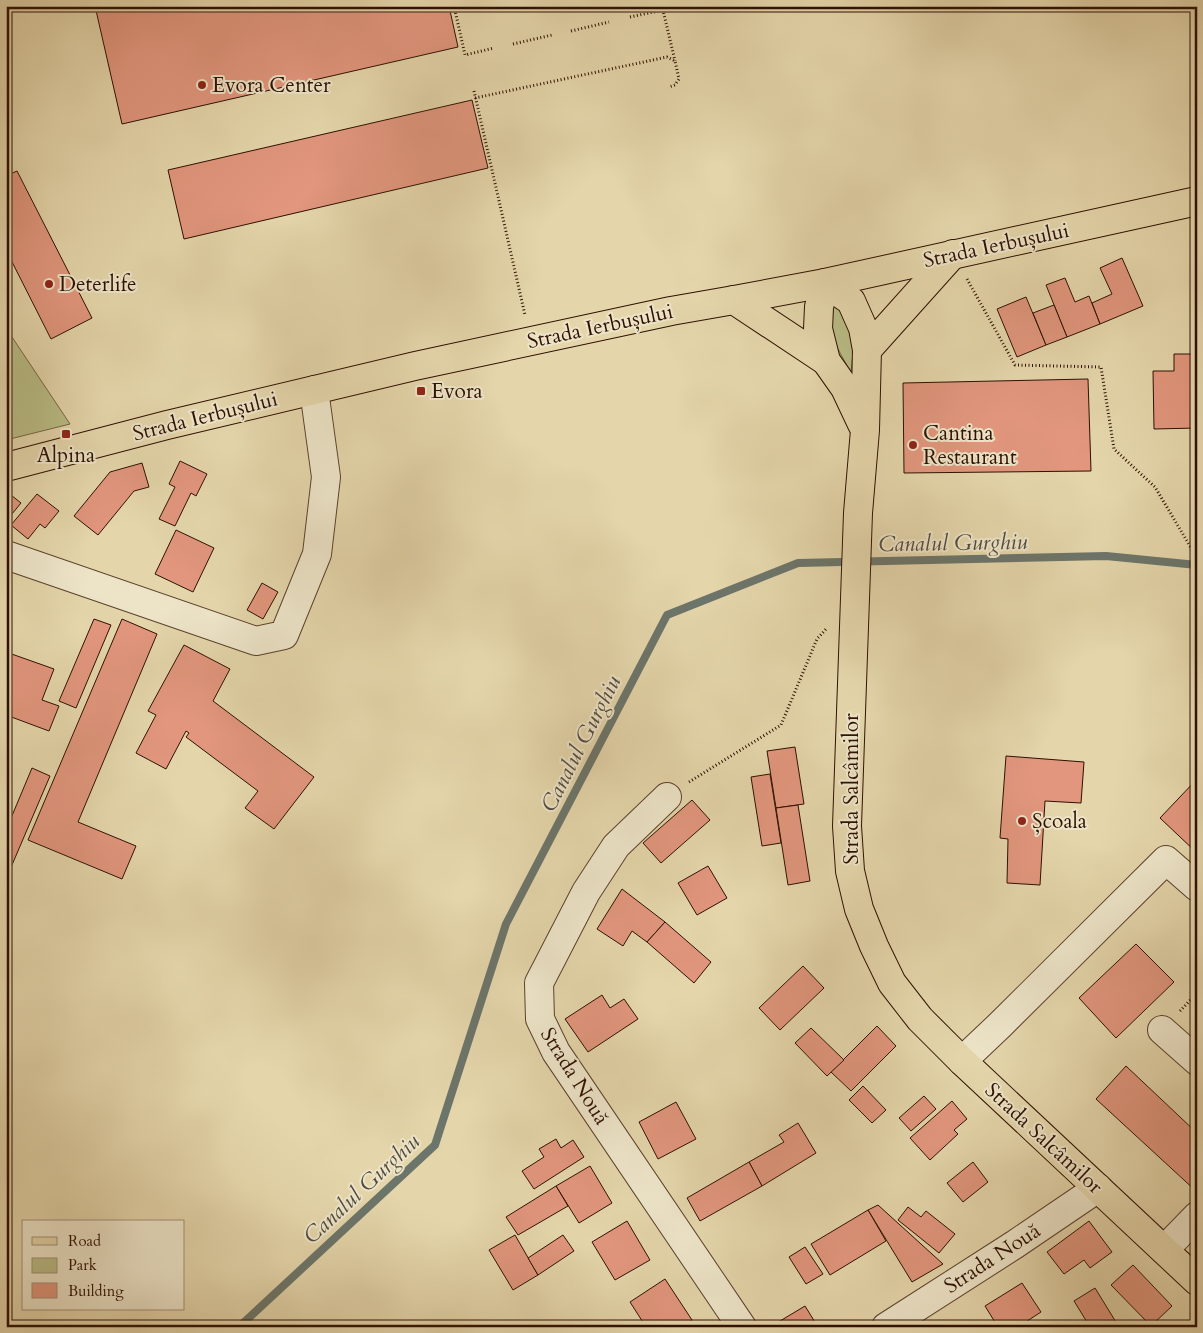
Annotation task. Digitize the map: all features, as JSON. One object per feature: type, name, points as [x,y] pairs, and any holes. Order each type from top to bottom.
[{"type":"main road","name":"Strada Ierbușului","points":[[6,466],[314,390],[671,311],[825,282],[1197,201]]},
{"type":"main road","points":[[867,350],[953,254]]},
{"type":"main road","points":[[825,282],[819,307],[818,329],[826,361],[845,388],[865,430]]},
{"type":"main road","name":"Strada Salcâmilor","points":[[825,282],[851,301],[863,328],[867,350],[865,430],[858,513],[847,826],[850,872],[859,909],[874,946],[892,982],[920,1019],[962,1061],[1197,1281]]},
{"type":"main road","points":[[734,300],[826,361]]},
{"type":"street","points":[[6,555],[256,641],[284,635],[317,554],[326,477],[314,390]]},
{"type":"street","name":"Strada Nouă","points":[[667,797],[616,846],[586,892],[539,982],[540,1019],[556,1052],[742,1327]]},
{"type":"street","points":[[962,1061],[1166,860],[1197,887]]},
{"type":"street","points":[[1162,1030],[1197,1061]]},
{"type":"street","name":"Strada Nouă","points":[[886,1327],[1014,1245],[1098,1188]]},
{"type":"street","points":[[1164,1250],[1197,1216]]},
{"type":"path","points":[[454,6],[465,55],[494,48]]},
{"type":"path","points":[[630,17],[662,8],[679,79],[675,86],[669,87]]},
{"type":"path","points":[[571,31],[609,22]]},
{"type":"path","points":[[513,44],[552,35]]},
{"type":"path","points":[[475,98],[667,57],[675,61]]},
{"type":"path","points":[[474,91],[527,324]]},
{"type":"path","points":[[953,254],[1015,365],[1101,367],[1114,449],[1154,487],[1197,558]]},
{"type":"path","points":[[667,797],[781,725],[817,639],[828,626]]},
{"type":"green space","points":[[837,299],[854,341],[851,373],[831,333],[833,302]]},
{"type":"green space","points":[[6,328],[70,424],[6,440]]},
{"type":"building","name":"Evora Center","points":[[95,6],[449,6],[458,47],[122,124]]},
{"type":"building","points":[[472,100],[488,168],[184,239],[168,170]]},
{"type":"building","name":"Deterlife","points":[[17,171],[92,318],[51,339],[6,250],[6,176]]},
{"type":"building","points":[[1122,258],[1143,306],[1100,324],[1092,303],[1112,294],[1100,268]]},
{"type":"building","points":[[1065,278],[1075,302],[1089,296],[1100,324],[1067,337],[1046,285]]},
{"type":"building","points":[[1026,297],[1046,345],[1017,357],[997,309]]},
{"type":"building","points":[[1054,305],[1067,337],[1046,345],[1033,313]]},
{"type":"building","points":[[1174,354],[1197,354],[1197,428],[1154,429],[1153,371],[1174,371]]},
{"type":"building","points":[[1088,379],[1091,471],[904,473],[903,383]]},
{"type":"building","points":[[180,461],[207,474],[196,496],[191,493],[175,526],[159,519],[175,487],[169,484]]},
{"type":"building","points":[[142,463],[149,487],[134,491],[98,535],[74,516],[110,472]]},
{"type":"building","points":[[6,491],[21,503],[7,520],[6,520]]},
{"type":"building","points":[[37,494],[59,511],[45,528],[40,524],[28,539],[11,525]]},
{"type":"building","points":[[176,530],[214,548],[193,592],[155,574]]},
{"type":"building","points":[[262,583],[278,592],[263,619],[247,610]]},
{"type":"building","points":[[94,619],[111,625],[76,708],[59,701]]},
{"type":"building","points":[[122,619],[157,634],[78,822],[136,846],[122,879],[28,840]]},
{"type":"building","points":[[184,645],[230,669],[213,701],[314,777],[274,829],[245,808],[258,791],[186,737],[189,733],[186,731],[166,769],[136,753],[156,715],[148,711]]},
{"type":"building","points":[[6,652],[54,669],[42,700],[59,706],[49,731],[6,715]]},
{"type":"building","points":[[795,747],[804,804],[776,808],[767,751]]},
{"type":"building","name":"Școala","points":[[1006,756],[1084,762],[1081,803],[1045,801],[1040,885],[1007,883],[1008,839],[1000,838]]},
{"type":"building","points":[[32,768],[50,776],[6,879],[6,830]]},
{"type":"building","points":[[770,774],[781,843],[762,846],[751,777]]},
{"type":"building","points":[[1197,779],[1197,853],[1160,818]]},
{"type":"building","points":[[692,800],[710,820],[661,863],[643,843]]},
{"type":"building","points":[[798,805],[810,881],[788,885],[776,808]]},
{"type":"building","points":[[708,866],[727,898],[697,915],[678,883]]},
{"type":"building","points":[[622,889],[665,922],[647,942],[632,931],[623,946],[597,929]]},
{"type":"building","points":[[665,922],[711,962],[694,983],[647,942]]},
{"type":"building","points":[[1136,944],[1174,982],[1116,1038],[1079,998]]},
{"type":"building","points":[[803,966],[824,988],[780,1030],[759,1008]]},
{"type":"building","points":[[602,995],[610,1008],[624,999],[638,1019],[588,1052],[565,1019]]},
{"type":"building","points":[[877,1026],[896,1046],[851,1091],[831,1072]]},
{"type":"building","points":[[811,1028],[844,1060],[827,1076],[795,1043]]},
{"type":"building","points":[[1126,1066],[1197,1133],[1197,1192],[1096,1099]]},
{"type":"building","points":[[863,1086],[886,1110],[872,1123],[849,1100]]},
{"type":"building","points":[[924,1096],[936,1109],[911,1131],[899,1118]]},
{"type":"building","points":[[952,1101],[967,1119],[954,1130],[958,1134],[930,1160],[910,1138]]},
{"type":"building","points":[[676,1102],[696,1139],[658,1159],[639,1122]]},
{"type":"building","points":[[798,1123],[816,1153],[762,1186],[749,1162],[784,1142],[779,1135]]},
{"type":"building","points":[[556,1139],[561,1148],[573,1140],[584,1157],[534,1189],[522,1171],[544,1157],[539,1149]]},
{"type":"building","points":[[749,1162],[762,1186],[700,1221],[687,1198]]},
{"type":"building","points":[[973,1162],[988,1182],[963,1202],[947,1183]]},
{"type":"building","points":[[590,1166],[612,1203],[579,1223],[556,1186]]},
{"type":"building","points":[[556,1186],[568,1206],[518,1235],[506,1217]]},
{"type":"building","points":[[878,1205],[943,1264],[912,1282],[868,1210]]},
{"type":"building","points":[[908,1207],[921,1217],[926,1211],[955,1234],[939,1253],[898,1220]]},
{"type":"building","points":[[868,1210],[886,1241],[830,1275],[811,1244]]},
{"type":"building","points":[[627,1221],[650,1260],[615,1280],[592,1242]]},
{"type":"building","points":[[1089,1221],[1112,1252],[1090,1268],[1084,1260],[1064,1274],[1047,1252]]},
{"type":"building","points":[[515,1235],[538,1275],[513,1290],[489,1250]]},
{"type":"building","points":[[563,1235],[574,1251],[538,1275],[528,1258]]},
{"type":"building","points":[[805,1247],[823,1274],[806,1284],[789,1257]]},
{"type":"building","points":[[1133,1265],[1172,1306],[1151,1326],[1111,1285]]},
{"type":"building","points":[[665,1279],[692,1320],[683,1327],[646,1327],[630,1302]]},
{"type":"building","points":[[1022,1283],[1041,1312],[1018,1327],[998,1327],[985,1306]]},
{"type":"building","points":[[1095,1288],[1119,1327],[1090,1327],[1074,1301]]},
{"type":"building","points":[[805,1306],[818,1327],[770,1327]]},
{"type":"waterway","name":"Canalul Gurghiu","points":[[239,1327],[435,1145],[506,924],[667,615],[798,563],[1106,556],[1197,565]]},
{"type":"place","name":"Evora Center","points":[[202,85]]},
{"type":"place","name":"Deterlife","points":[[49,284]]},
{"type":"place","name":"Evora","points":[[421,391]]},
{"type":"place","name":"Alpina","points":[[66,434]]},
{"type":"place","name":"Cantina Restaurant","points":[[913,445]]},
{"type":"place","name":"Școala","points":[[1022,821]]}]
